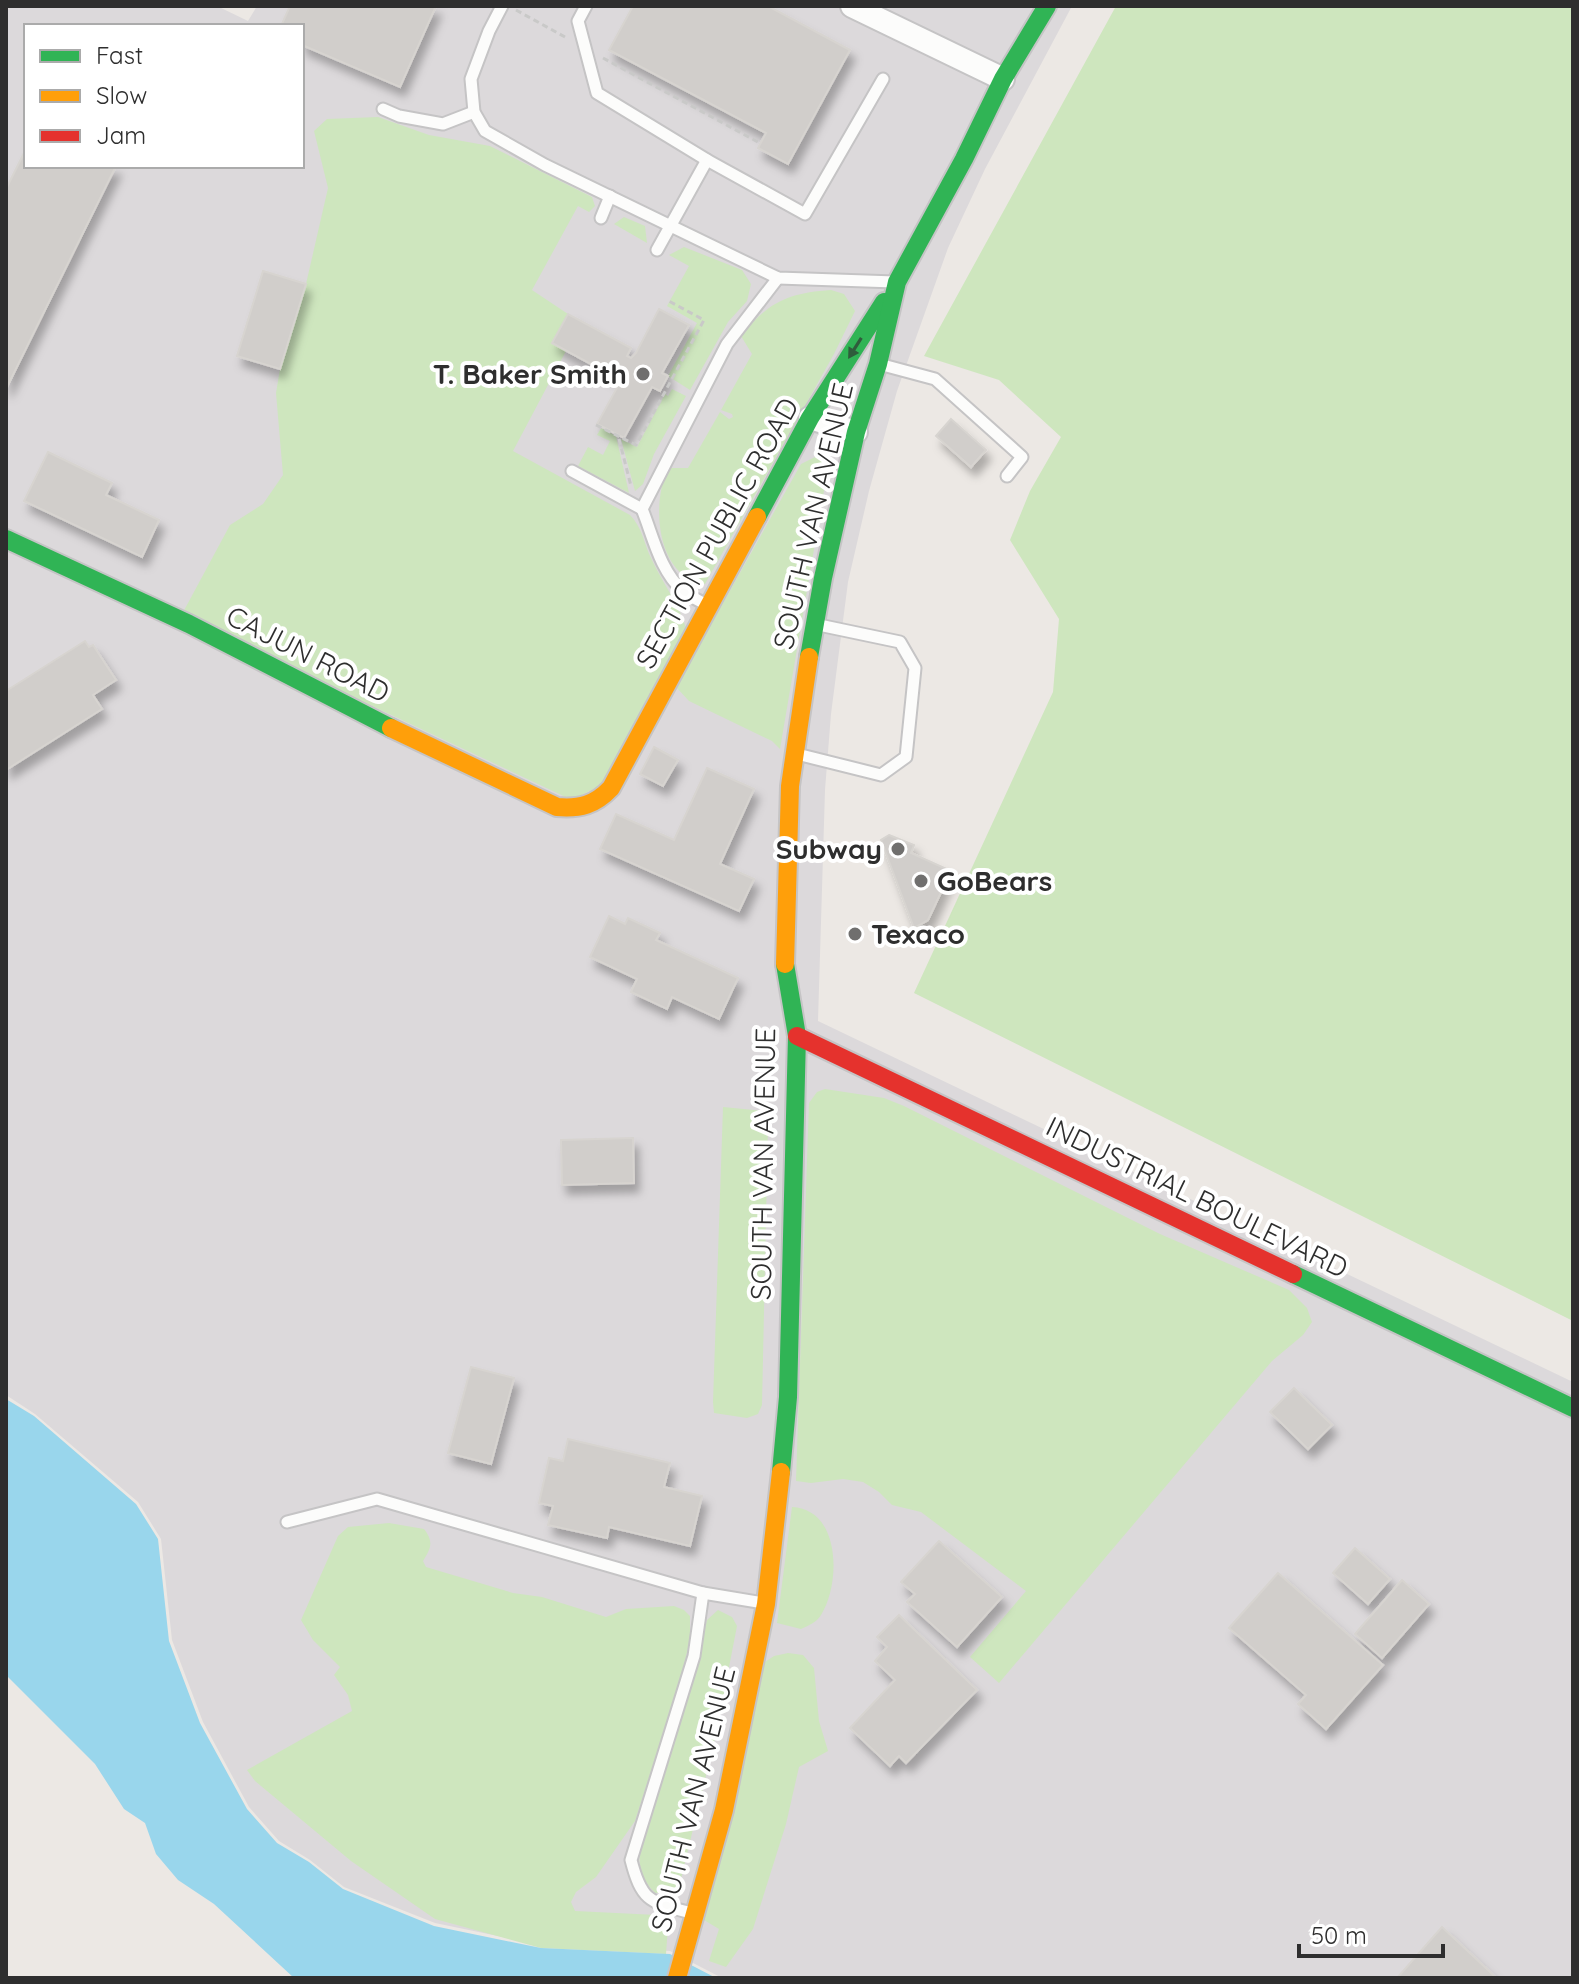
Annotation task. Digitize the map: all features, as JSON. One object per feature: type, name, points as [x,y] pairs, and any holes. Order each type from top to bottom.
[{"type":"street","points":[[852,6],[1003,79]]},
{"type":"street","name":"SOUTH VAN AVENUE","points":[[677,1978],[724,1810],[766,1604],[778,1511],[788,1397],[797,1036],[785,966],[793,753],[815,625],[856,432],[878,364],[897,282],[964,159],[1003,79],[1047,6]]},
{"type":"street","name":"SECTION PUBLIC ROAD","points":[[587,807],[598,803],[611,788],[810,418],[897,282]]},
{"type":"street","points":[[810,418],[856,432]]},
{"type":"street","name":"CAJUN ROAD","points":[[6,539],[189,624],[389,727],[557,807],[587,807]]},
{"type":"street","name":"INDUSTRIAL BOULEVARD","points":[[797,1036],[1573,1408]]},
{"type":"lane","points":[[502,6],[471,79],[474,112],[485,131],[545,165],[778,278],[897,282]]},
{"type":"lane","points":[[586,6],[578,21],[597,93],[707,160],[805,214],[883,79]]},
{"type":"lane","points":[[383,109],[399,116],[443,124],[474,112]]},
{"type":"lane","points":[[657,250],[707,160]]},
{"type":"lane","points":[[601,218],[610,196]]},
{"type":"lane","points":[[639,508],[727,344],[778,278]]},
{"type":"lane","points":[[878,364],[935,379],[1022,457],[1007,476]]},
{"type":"lane","points":[[572,471],[639,508],[666,569],[681,590],[708,606]]},
{"type":"lane","points":[[793,753],[881,775],[906,757],[915,668],[900,642],[815,625]]},
{"type":"lane","points":[[287,1522],[377,1499],[703,1593],[766,1604]]},
{"type":"lane","points":[[695,1914],[651,1902],[637,1882],[631,1860],[694,1656],[703,1593]]},
{"type":"path","points":[[509,6],[758,142]]},
{"type":"path","points":[[596,425],[636,445],[704,320],[667,300]]},
{"type":"path","points":[[619,436],[639,508]]},
{"type":"shaded area","points":[[6,6],[217,6],[248,21],[257,6],[1072,6],[985,169],[948,248],[897,391],[869,491],[848,582],[831,714],[825,790],[818,1021],[1573,1382],[1573,1978],[722,1978],[670,1951],[541,1945],[435,1923],[344,1887],[279,1841],[249,1807],[203,1722],[172,1640],[161,1539],[138,1502],[35,1414],[6,1395]]},
{"type":"green space","points":[[1116,6],[1573,6],[1573,1321],[914,993],[1053,692],[1059,619],[1010,540],[1030,491],[1061,437],[999,380],[924,356]]},
{"type":"green space","points":[[378,117],[429,135],[490,146],[592,197],[595,206],[589,212],[578,206],[532,290],[568,314],[552,343],[566,351],[513,451],[630,515],[638,525],[686,628],[601,785],[572,800],[181,616],[230,525],[263,504],[283,475],[276,393],[328,188],[314,131],[327,119]]},
{"type":"green space","points":[[624,217],[645,226],[647,243],[614,224]]},
{"type":"green space","points":[[684,247],[742,270],[751,284],[747,301],[728,322],[690,390],[668,376],[697,323],[667,306],[689,266],[669,255]]},
{"type":"green space","points":[[831,290],[844,294],[855,311],[834,354],[705,584],[689,578],[676,568],[667,554],[662,537],[660,500],[668,468],[688,468],[720,412],[729,419],[733,417],[721,410],[752,354],[741,336],[751,324],[780,301]]},
{"type":"green space","points":[[672,389],[686,396],[654,454],[643,484],[635,491],[621,439],[637,447],[665,394],[668,396]]},
{"type":"green space","points":[[601,428],[616,436],[629,493],[578,466],[588,447],[603,455],[610,441],[597,435]]},
{"type":"green space","points":[[815,457],[823,459],[827,473],[780,749],[772,741],[689,701],[676,687],[801,464]]},
{"type":"green space","points":[[825,1089],[884,1098],[904,1106],[1160,1234],[1289,1290],[1307,1308],[1312,1322],[1303,1335],[1272,1361],[999,1683],[970,1657],[1026,1591],[921,1512],[892,1505],[863,1482],[843,1479],[811,1483],[796,1481],[809,1103],[817,1092]]},
{"type":"green space","points":[[723,1107],[764,1111],[768,1124],[762,1405],[758,1414],[747,1418],[714,1413],[713,1402]]},
{"type":"green space","points":[[792,1507],[808,1511],[820,1520],[828,1534],[834,1568],[828,1602],[821,1615],[801,1629],[777,1623]]},
{"type":"green space","points":[[389,1523],[424,1529],[430,1541],[423,1561],[426,1567],[606,1617],[626,1609],[674,1606],[690,1616],[690,1640],[680,1681],[635,1821],[596,1877],[576,1892],[571,1902],[575,1911],[657,1915],[665,1919],[668,1926],[666,1954],[541,1948],[435,1919],[351,1861],[255,1781],[247,1770],[352,1711],[348,1695],[334,1675],[340,1667],[313,1640],[301,1620],[338,1536],[348,1527]]},
{"type":"green space","points":[[718,1610],[732,1617],[737,1626],[716,1734],[679,1887],[669,1893],[655,1893],[643,1875],[640,1853],[686,1705],[707,1620]]},
{"type":"green space","points":[[788,1653],[803,1655],[814,1668],[819,1721],[828,1751],[799,1767],[786,1824],[753,1929],[726,1967],[709,1961],[719,1929],[704,1920],[765,1662]]},
{"type":"water","points":[[6,1399],[34,1416],[136,1504],[158,1539],[169,1641],[200,1723],[247,1809],[277,1843],[309,1862],[343,1889],[434,1926],[541,1948],[670,1954],[716,1978],[294,1978],[214,1904],[178,1880],[156,1854],[145,1823],[124,1809],[95,1764],[6,1675]]},
{"type":"building","points":[[290,6],[436,6],[400,87],[304,46],[304,24],[282,24]]},
{"type":"building","points":[[633,6],[768,6],[850,50],[788,164],[758,148],[766,133],[609,50]]},
{"type":"building","points":[[24,153],[24,168],[115,168],[6,389],[6,189]]},
{"type":"building","points":[[263,271],[306,284],[280,369],[237,356]]},
{"type":"building","name":"T. Baker Smith","points":[[659,309],[689,325],[662,373],[668,376],[660,391],[652,387],[624,438],[597,424],[624,375],[614,370],[611,375],[552,343],[568,314],[631,348],[627,356],[631,358]]},
{"type":"building","points":[[951,419],[986,450],[971,467],[936,436]]},
{"type":"building","points":[[48,452],[112,483],[106,495],[159,520],[142,557],[24,501]]},
{"type":"building","points":[[85,641],[89,647],[93,645],[116,680],[93,695],[102,709],[6,770],[6,691]]},
{"type":"building","points":[[654,747],[678,760],[663,786],[640,774]]},
{"type":"building","points":[[707,768],[754,789],[720,864],[754,879],[739,911],[600,849],[616,814],[674,840]]},
{"type":"building","name":"GoBears","points":[[889,835],[914,845],[911,853],[951,871],[928,920],[914,928],[881,840]]},
{"type":"building","points":[[609,916],[625,924],[628,918],[660,933],[656,940],[738,978],[719,1019],[672,997],[667,1009],[631,992],[637,979],[590,957]]},
{"type":"building","points":[[633,1138],[634,1183],[562,1185],[561,1140]]},
{"type":"building","points":[[471,1367],[514,1378],[491,1464],[448,1453]]},
{"type":"building","points":[[1294,1388],[1332,1425],[1308,1449],[1270,1412]]},
{"type":"building","points":[[568,1439],[670,1463],[664,1487],[702,1496],[690,1546],[609,1527],[607,1538],[548,1525],[553,1506],[539,1503],[549,1458],[563,1461]]},
{"type":"building","points":[[939,1541],[1002,1597],[957,1647],[907,1602],[915,1594],[901,1582]]},
{"type":"building","points":[[1355,1548],[1390,1579],[1368,1604],[1333,1573]]},
{"type":"building","points":[[1278,1573],[1383,1665],[1326,1729],[1298,1704],[1306,1695],[1229,1628]]},
{"type":"building","points":[[1402,1580],[1429,1604],[1382,1658],[1355,1634]]},
{"type":"building","points":[[899,1615],[977,1690],[906,1763],[899,1756],[890,1766],[850,1728],[895,1680],[875,1661],[887,1647],[877,1637]]},
{"type":"building","points":[[1442,1927],[1489,1971],[1496,1978],[1397,1978]]},
{"type":"traffic: fast","points":[[809,657],[823,578],[856,432],[878,364],[897,282],[964,159],[1003,79],[1047,6]]},
{"type":"traffic: fast","points":[[757,517],[810,418],[884,302]]},
{"type":"traffic: fast","points":[[6,539],[189,624],[391,728]]},
{"type":"traffic: fast","points":[[781,1472],[788,1397],[797,1036],[785,964]]},
{"type":"traffic: fast","points":[[1293,1274],[1573,1408]]},
{"type":"traffic: slow","points":[[391,728],[557,807],[593,802],[611,788],[757,517]]},
{"type":"traffic: slow","points":[[785,964],[790,786],[809,657]]},
{"type":"traffic: slow","points":[[677,1978],[724,1810],[766,1604],[781,1472]]},
{"type":"traffic: jam","points":[[797,1036],[1293,1274]]},
{"type":"place","name":"T. Baker Smith","points":[[643,374]]},
{"type":"place","name":"Subway","points":[[898,849]]},
{"type":"place","name":"GoBears","points":[[921,881]]},
{"type":"place","name":"Texaco","points":[[855,934]]}]
